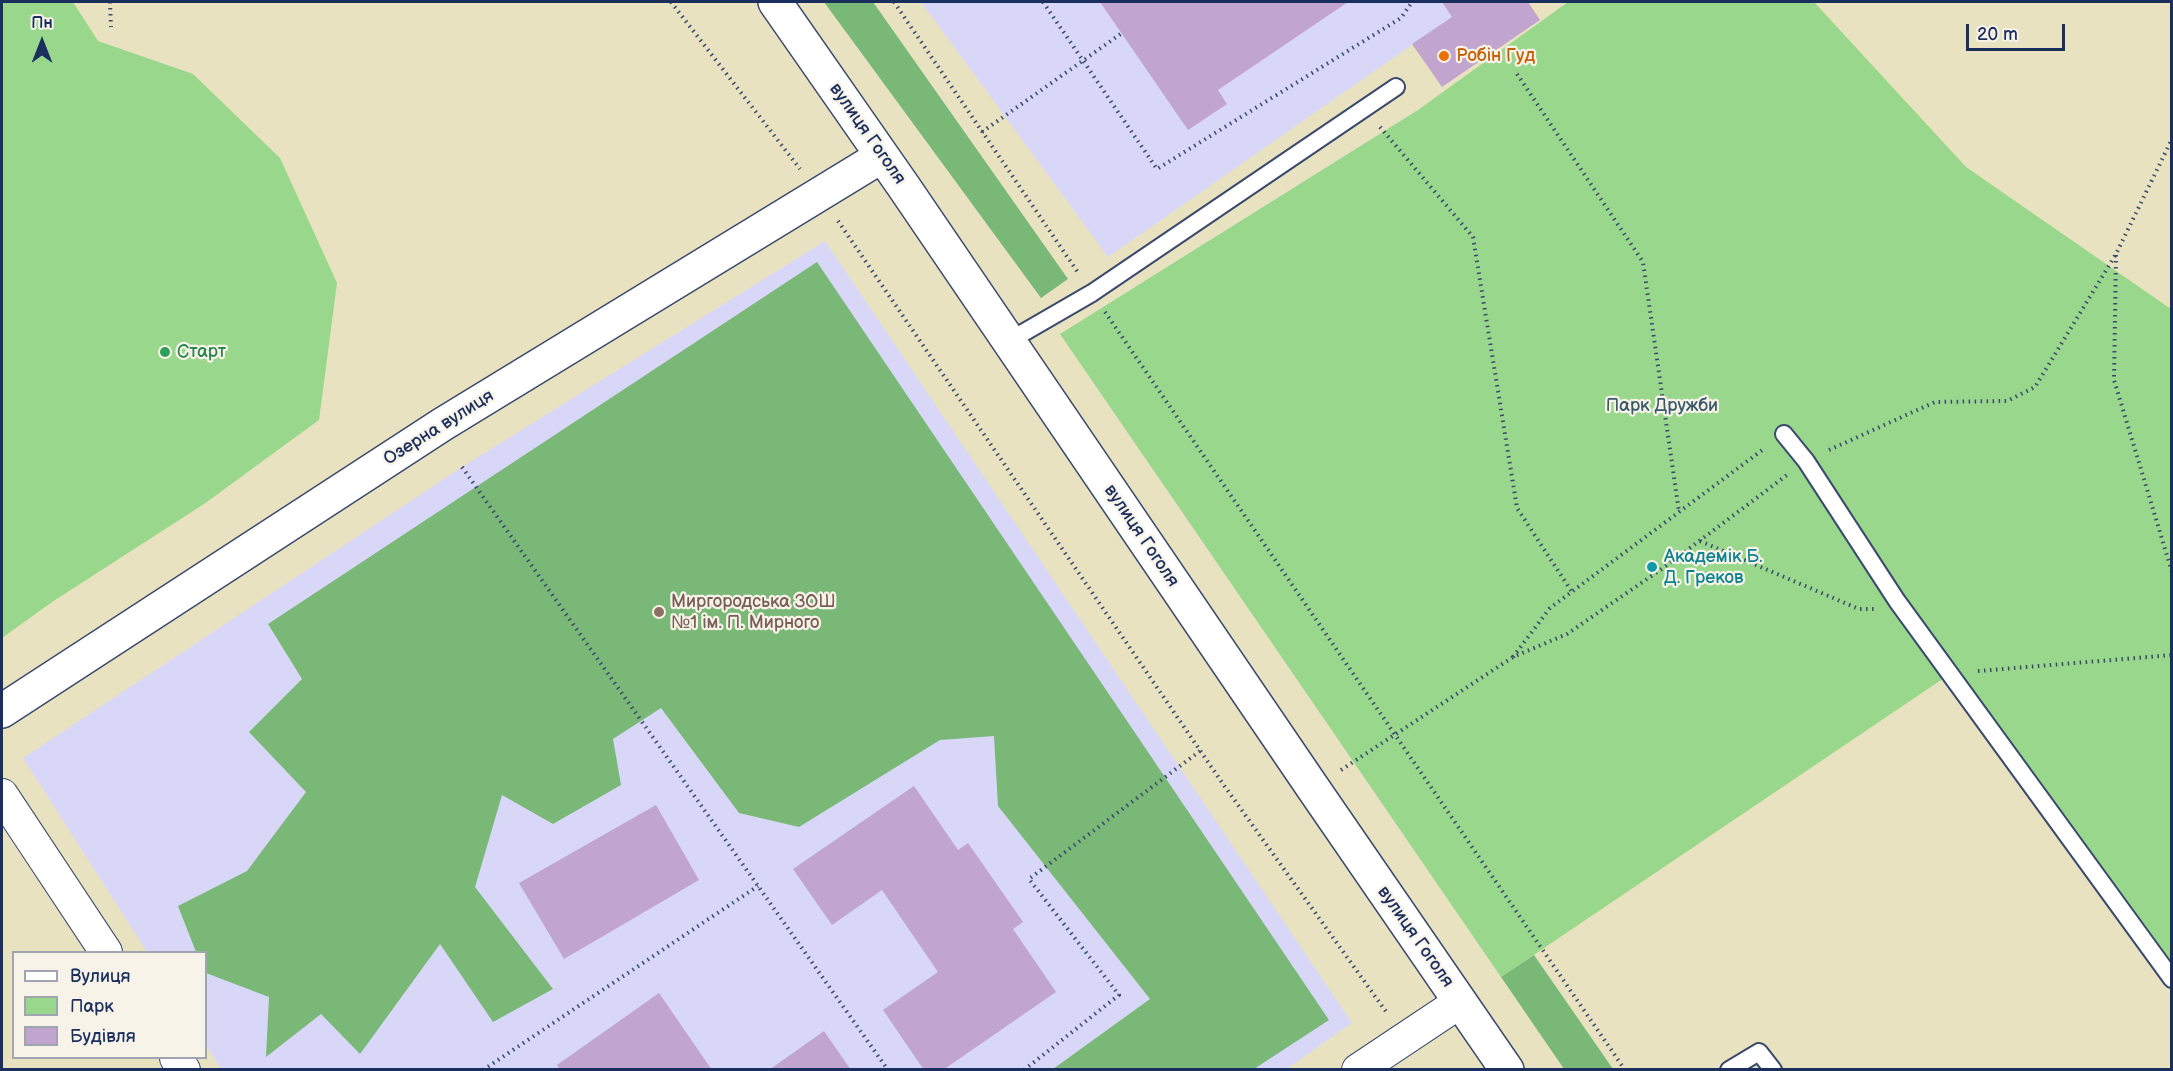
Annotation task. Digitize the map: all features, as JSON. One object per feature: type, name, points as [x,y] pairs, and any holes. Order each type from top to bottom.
[{"type":"street","name":"вулиця Гоголя","points":[[775,2],[1507,1070]]},
{"type":"street","name":"Озерна вулиця","points":[[2,711],[443,424],[882,156]]},
{"type":"street","points":[[2,795],[105,951]]},
{"type":"street","points":[[1358,1070],[1460,1002]]},
{"type":"lane","points":[[1009,341],[1092,293],[1396,87]]},
{"type":"lane","points":[[1784,434],[1806,461],[1950,674],[2172,979]]},
{"type":"lane","points":[[1730,1070],[1759,1052],[1773,1070]]},
{"type":"path","points":[[110,2],[111,27]]},
{"type":"path","points":[[671,2],[820,194],[1200,751],[1405,1038]]},
{"type":"path","points":[[894,2],[1624,1070]]},
{"type":"path","points":[[1043,2],[1157,170],[1401,18],[1412,2]]},
{"type":"path","points":[[982,132],[1122,33]]},
{"type":"path","points":[[1517,74],[1643,262],[1679,512]]},
{"type":"path","points":[[1364,108],[1473,237],[1517,508],[1572,592]]},
{"type":"path","points":[[1313,788],[1513,657],[1567,634],[1700,541],[1806,461],[1935,402],[2007,401],[2035,387],[2116,254],[2172,140]]},
{"type":"path","points":[[2116,254],[2114,380],[2172,572]]},
{"type":"path","points":[[1513,657],[1550,608],[1784,434]]},
{"type":"path","points":[[462,467],[888,1070]]},
{"type":"path","points":[[1700,541],[1859,609],[1905,610]]},
{"type":"path","points":[[1950,674],[2172,655]]},
{"type":"path","points":[[1024,1070],[1119,995],[1029,879],[1200,751]]},
{"type":"path","points":[[483,1070],[758,886]]},
{"type":"shaded area","points":[[921,2],[1442,2],[1452,17],[1108,257]]},
{"type":"shaded area","name":"Миргородська ЗОШ №1 ім. П. Мирного","points":[[825,241],[1352,1023],[1285,1070],[221,1069],[207,1047],[207,951],[146,951],[23,758],[462,467]]},
{"type":"green space","name":"Старт","points":[[2,2],[73,2],[98,41],[193,74],[280,158],[337,283],[319,420],[204,504],[52,602],[2,638]]},
{"type":"green space","points":[[824,2],[873,2],[1068,279],[1041,298]]},
{"type":"green space","name":"Парк Дружби","points":[[1568,2],[1814,2],[1966,167],[2171,309],[2171,972],[1950,674],[1501,977],[1060,334],[1418,110]]},
{"type":"green space","points":[[817,262],[1329,1020],[1254,1069],[1053,1069],[1150,999],[998,806],[994,736],[940,740],[799,827],[739,813],[661,708],[613,739],[621,785],[553,824],[502,795],[475,887],[553,989],[493,1022],[440,944],[360,1054],[321,1014],[266,1057],[269,997],[207,973],[207,951],[196,951],[178,906],[247,871],[306,792],[249,732],[302,679],[268,624]]},
{"type":"green space","points":[[1534,955],[1613,1069],[1564,1069],[1501,977]]},
{"type":"building","points":[[1100,2],[1348,2],[1218,90],[1227,104],[1188,130]]},
{"type":"building","points":[[1442,2],[1528,2],[1540,20],[1442,87],[1412,44],[1452,17]]},
{"type":"building","points":[[914,786],[958,850],[968,843],[1023,922],[1013,929],[1056,992],[943,1070],[924,1070],[883,1010],[938,972],[882,890],[832,925],[793,869]]},
{"type":"building","points":[[656,805],[699,880],[564,959],[519,883]]},
{"type":"building","points":[[659,993],[712,1070],[560,1070],[557,1065]]},
{"type":"building","points":[[824,1031],[851,1070],[769,1070]]},
{"type":"place","name":"Робін Гуд","points":[[1444,56]]},
{"type":"place","name":"Старт","points":[[165,352]]},
{"type":"place","name":"Академік Б. Д. Греков","points":[[1652,567]]},
{"type":"place","name":"Миргородська ЗОШ №1 ім. П. Мирного","points":[[659,612]]}]
